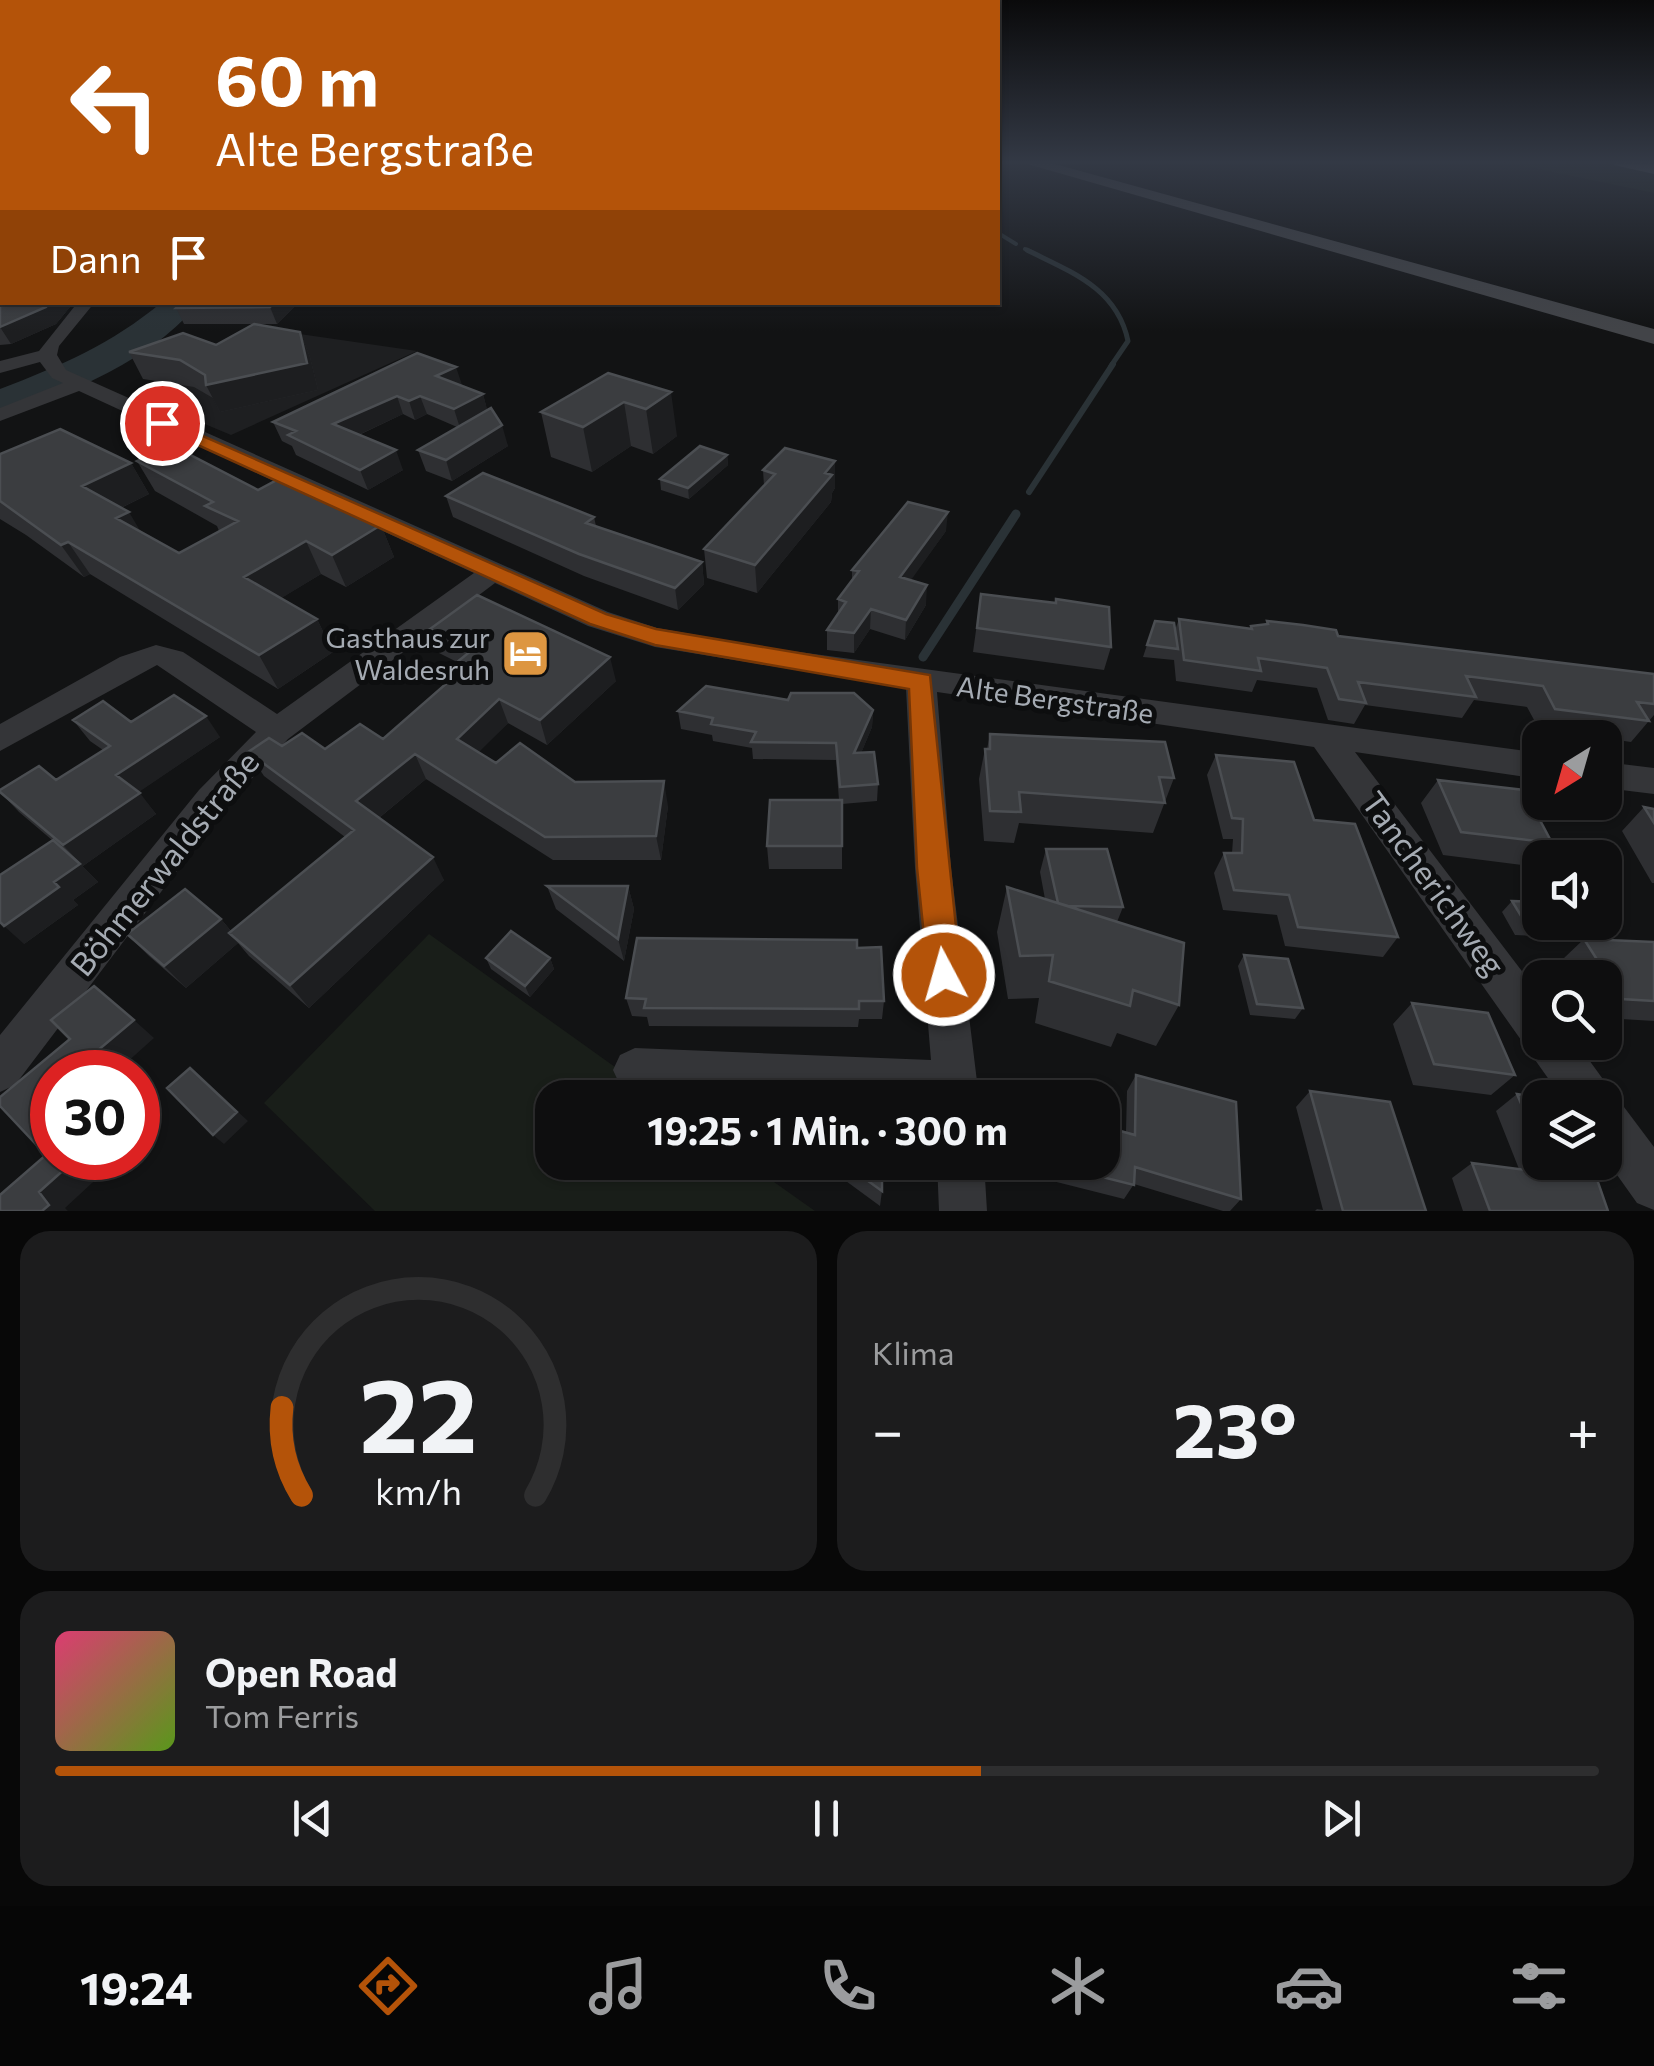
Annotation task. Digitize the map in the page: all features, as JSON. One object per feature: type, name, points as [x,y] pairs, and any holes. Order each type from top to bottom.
[{"type":"main road","points":[[1226,218],[1654,338]]},
{"type":"street","points":[[70,379],[48,366],[46,355],[57,334],[86,306]]},
{"type":"street","points":[[0,366],[46,355]]},
{"type":"street","points":[[0,414],[70,379]]},
{"type":"street","name":"Alte Bergstraße","points":[[70,379],[598,619],[655,637],[921,682],[1522,764]]},
{"type":"street","name":"Böhmerwaldstraße","points":[[0,1070],[211,800],[276,730],[494,571]]},
{"type":"street","points":[[0,739],[130,664],[156,656],[173,659],[276,730]]},
{"type":"street","points":[[921,682],[932,868],[955,1080]]},
{"type":"street","name":"Tancherichweg","points":[[1325,737],[1522,1005]]},
{"type":"street","points":[[1622,777],[1654,781]]},
{"type":"street","points":[[635,1070],[796,1080]]},
{"type":"street","points":[[1622,1142],[1654,1186]]},
{"type":"street","points":[[961,1180],[963,1211]]},
{"type":"shaded area","points":[[286,332],[417,351],[231,435],[145,399],[209,362]]},
{"type":"shaded area","points":[[429,934],[633,1080],[535,1080],[535,1180],[771,1180],[815,1211],[375,1211],[264,1103]]},
{"type":"building","points":[[0,305],[48,305],[46,307],[0,327]]},
{"type":"building","points":[[179,305],[272,305],[270,307],[176,308]]},
{"type":"building","points":[[254,324],[300,332],[307,363],[206,385],[205,375],[180,360],[129,352],[183,333],[216,345]]},
{"type":"building","points":[[417,353],[456,367],[436,376],[483,394],[454,409],[420,396],[409,401],[397,396],[333,424],[396,450],[360,470],[288,435],[296,431],[273,422]]},
{"type":"building","points":[[608,373],[671,392],[646,409],[624,402],[583,427],[541,412]]},
{"type":"building","points":[[491,408],[502,425],[446,460],[418,450]]},
{"type":"building","points":[[60,429],[131,463],[82,486],[129,512],[116,518],[179,553],[238,521],[205,506],[213,502],[137,461],[171,445],[258,490],[277,480],[381,525],[332,555],[306,541],[244,577],[317,619],[259,655],[68,542],[61,545],[0,501],[0,454]]},
{"type":"building","points":[[700,446],[727,455],[688,488],[660,479]]},
{"type":"building","points":[[785,448],[835,461],[825,473],[832,475],[755,565],[704,549],[775,474],[763,470]]},
{"type":"building","points":[[483,473],[594,517],[586,523],[702,562],[675,588],[579,554],[446,496]]},
{"type":"building","points":[[908,502],[948,512],[900,577],[927,585],[906,620],[871,609],[854,633],[827,630],[846,602],[838,599],[859,571],[852,570]]},
{"type":"building","points":[[981,594],[1109,607],[1111,647],[977,628]]},
{"type":"building","points":[[477,595],[610,657],[540,720],[499,699],[457,739],[496,763],[520,743],[575,782],[664,781],[656,836],[545,837],[415,754],[356,801],[433,857],[290,985],[229,933],[354,830],[248,752],[269,738],[282,746],[302,733],[325,749],[360,724],[383,739],[455,676],[446,671],[472,650],[430,629]]},
{"type":"building","points":[[1179,619],[1252,629],[1251,626],[1268,624],[1267,621],[1303,625],[1336,630],[1338,636],[1654,674],[1654,704],[1637,702],[1649,721],[1555,709],[1543,686],[1466,676],[1476,697],[1358,682],[1366,703],[1339,699],[1327,668],[1258,658],[1261,671],[1184,660]]},
{"type":"building","points":[[1155,621],[1174,623],[1178,649],[1147,645]]},
{"type":"building","points":[[706,686],[788,700],[791,693],[854,693],[873,710],[854,753],[874,752],[878,784],[840,787],[836,743],[751,742],[756,732],[711,724],[713,718],[678,711]]},
{"type":"building","points":[[174,695],[206,716],[116,775],[140,793],[63,845],[0,792],[39,766],[56,780],[110,746],[73,720],[103,701],[131,722]]},
{"type":"building","points":[[990,734],[1165,742],[1174,778],[1159,777],[1165,803],[1019,792],[1021,812],[990,811],[985,749],[990,749]]},
{"type":"building","points":[[1216,755],[1294,762],[1314,820],[1355,824],[1398,937],[1298,927],[1289,895],[1234,890],[1224,853],[1242,853],[1243,819],[1232,818]]},
{"type":"building","points":[[1438,780],[1522,790],[1522,820],[1540,820],[1550,840],[1527,840],[1461,832]]},
{"type":"building","points":[[770,800],[842,800],[842,846],[767,846]]},
{"type":"building","points":[[1644,807],[1654,809],[1654,823]]},
{"type":"building","points":[[53,840],[80,864],[54,882],[59,887],[4,926],[0,922],[0,875]]},
{"type":"building","points":[[1046,849],[1107,849],[1123,907],[1058,903]]},
{"type":"building","points":[[547,886],[628,886],[618,939]]},
{"type":"building","points":[[1007,887],[1184,943],[1179,1005],[1133,990],[1130,1006],[1049,981],[1053,955],[1020,956]]},
{"type":"building","points":[[185,889],[221,919],[164,966],[127,934]]},
{"type":"building","points":[[1512,901],[1522,901],[1522,917]]},
{"type":"building","points":[[511,931],[550,958],[525,986],[486,958]]},
{"type":"building","points":[[637,938],[857,940],[857,948],[881,947],[884,1001],[859,1001],[859,1009],[644,1008],[646,999],[626,998]]},
{"type":"building","points":[[1585,940],[1654,942],[1654,1001],[1622,999],[1622,960],[1597,960]]},
{"type":"building","points":[[1244,955],[1288,959],[1303,1008],[1257,1004]]},
{"type":"building","points":[[94,986],[134,1020],[98,1050],[57,1050],[70,1039],[51,1020]]},
{"type":"building","points":[[1412,1003],[1488,1013],[1515,1075],[1434,1064]]},
{"type":"building","points":[[190,1068],[237,1112],[213,1135],[167,1088]]},
{"type":"building","points":[[30,1072],[30,1138],[0,1106],[0,1097]]},
{"type":"building","points":[[1136,1075],[1236,1102],[1241,1199],[1135,1167],[1134,1185],[1114,1180],[1120,1180],[1120,1131],[1135,1135]]},
{"type":"building","points":[[1310,1091],[1390,1102],[1426,1211],[1343,1211]]},
{"type":"building","points":[[1472,1163],[1522,1169],[1522,1180],[1597,1180],[1608,1211],[1490,1211]]},
{"type":"building","points":[[30,1169],[30,1180],[52,1180],[39,1192],[49,1205],[42,1211],[0,1211],[0,1195]]},
{"type":"building","points":[[867,1180],[882,1180],[882,1191]]},
{"type":"waterway","points":[[1000,234],[1016,244]]},
{"type":"waterway","points":[[1025,249],[1032,252]]},
{"type":"waterway","points":[[1027,250],[1090,284],[1114,308],[1128,341],[1111,366]]},
{"type":"waterway","points":[[0,403],[88,368],[138,340],[179,305]]},
{"type":"waterway","points":[[1029,492],[1113,364]]},
{"type":"waterway","points":[[923,657],[1016,514]]},
{"type":"place","name":"Gasthaus zur Waldesruh","points":[[525,654]]},
{"type":"route","points":[[162,423],[598,619],[655,637],[921,682],[932,868],[944,975]]}]
